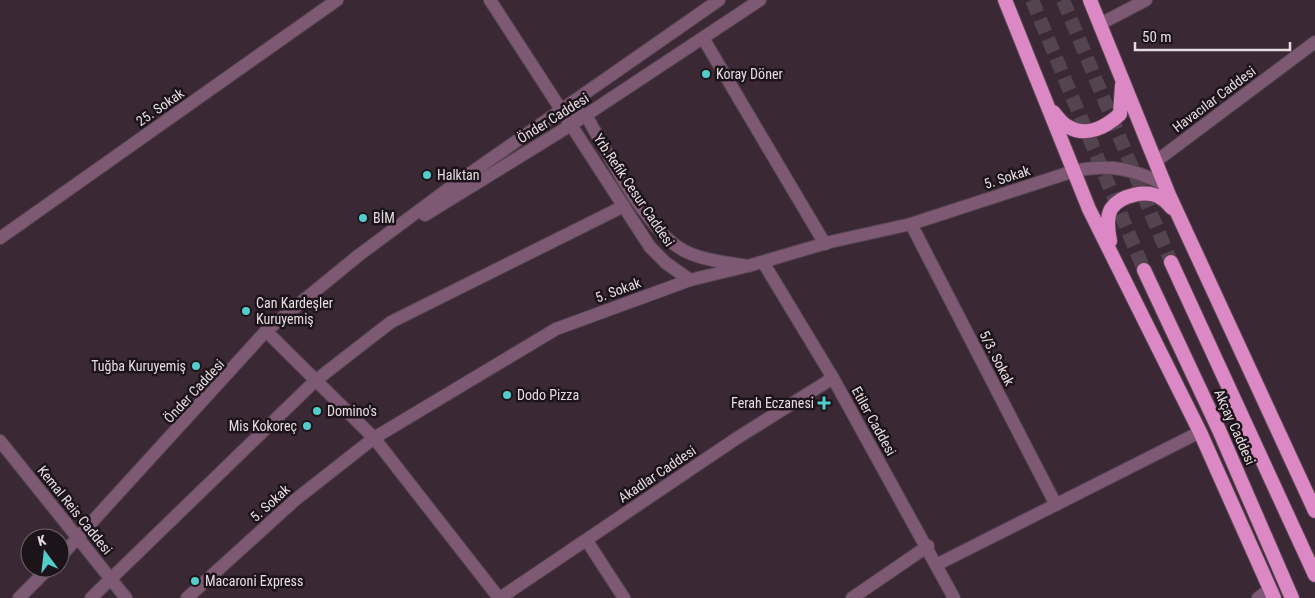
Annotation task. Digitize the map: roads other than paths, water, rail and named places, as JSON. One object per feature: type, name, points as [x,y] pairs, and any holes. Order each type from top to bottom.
[{"type":"highway","points":[[1005,0],[1089,209],[1200,432],[1272,594]]},
{"type":"highway","points":[[1090,0],[1164,185],[1315,511]]},
{"type":"highway","points":[[1047,106],[1066,126],[1081,131],[1094,131],[1107,125],[1120,114],[1122,79]]},
{"type":"highway","points":[[1112,254],[1107,227],[1111,210],[1121,199],[1149,193],[1160,197],[1177,212]]},
{"type":"highway","name":"Akçay Caddesi","points":[[1171,262],[1315,575]]},
{"type":"highway","name":"Akçay Caddesi","points":[[1144,270],[1219,430],[1292,598]]},
{"type":"street","name":"25. Sokak","points":[[0,238],[337,0]]},
{"type":"street","name":"Yrb.Refik Cesur Caddesi","points":[[490,0],[650,247],[666,263],[690,280]]},
{"type":"street","name":"Önder Caddesi","points":[[70,546],[266,331],[359,256],[452,186],[719,0]]},
{"type":"street","name":"Önder Caddesi","points":[[359,256],[572,125],[760,0]]},
{"type":"street","points":[[1100,24],[1146,0]]},
{"type":"street","points":[[703,38],[825,244]]},
{"type":"street","name":"Havacılar Caddesi","points":[[1155,162],[1315,42]]},
{"type":"street","points":[[561,110],[586,115]]},
{"type":"street","name":"Yrb.Refik Cesur Caddesi","points":[[586,115],[636,198],[665,237],[679,248],[697,256],[748,266]]},
{"type":"street","name":"5. Sokak","points":[[187,598],[295,500],[374,438],[556,329],[690,280],[825,244],[911,224],[1074,171],[1093,167],[1125,168],[1144,174],[1164,185]]},
{"type":"street","points":[[91,598],[315,381],[391,322],[624,206]]},
{"type":"street","name":"5/3. Sokak","points":[[911,224],[1056,505]]},
{"type":"street","name":"Etiler Caddesi","points":[[763,262],[833,378],[938,564],[954,598]]},
{"type":"street","points":[[266,331],[374,438],[499,598]]},
{"type":"street","name":"Akadlar Caddesi","points":[[499,598],[587,541],[737,438],[833,378]]},
{"type":"street","points":[[938,564],[1200,432]]},
{"type":"street","name":"Kemal Reis Caddesi","points":[[0,441],[126,598]]},
{"type":"street","points":[[587,541],[624,598]]},
{"type":"street","points":[[855,597],[928,546]]},
{"type":"street","points":[[19,598],[38,578]]},
{"type":"street","points":[[1258,598],[1272,594]]},
{"type":"tunnel","points":[[1032,0],[1144,270]]},
{"type":"tunnel","points":[[1063,0],[1171,262]]},
{"type":"place","name":"Koray Döner","points":[[706,74]]},
{"type":"place","name":"Halktan","points":[[427,175]]},
{"type":"place","name":"BİM","points":[[363,218]]},
{"type":"place","name":"Can Kardeşler Kuruyemiş","points":[[246,311]]},
{"type":"place","name":"Tuğba Kuruyemiş","points":[[196,366]]},
{"type":"place","name":"Dodo Pizza","points":[[507,395]]},
{"type":"place","name":"Ferah Eczanesi","points":[[824,403]]},
{"type":"place","name":"Domino's","points":[[317,411]]},
{"type":"place","name":"Mis Kokoreç","points":[[307,426]]},
{"type":"place","name":"Macaroni Express","points":[[195,581]]}]
